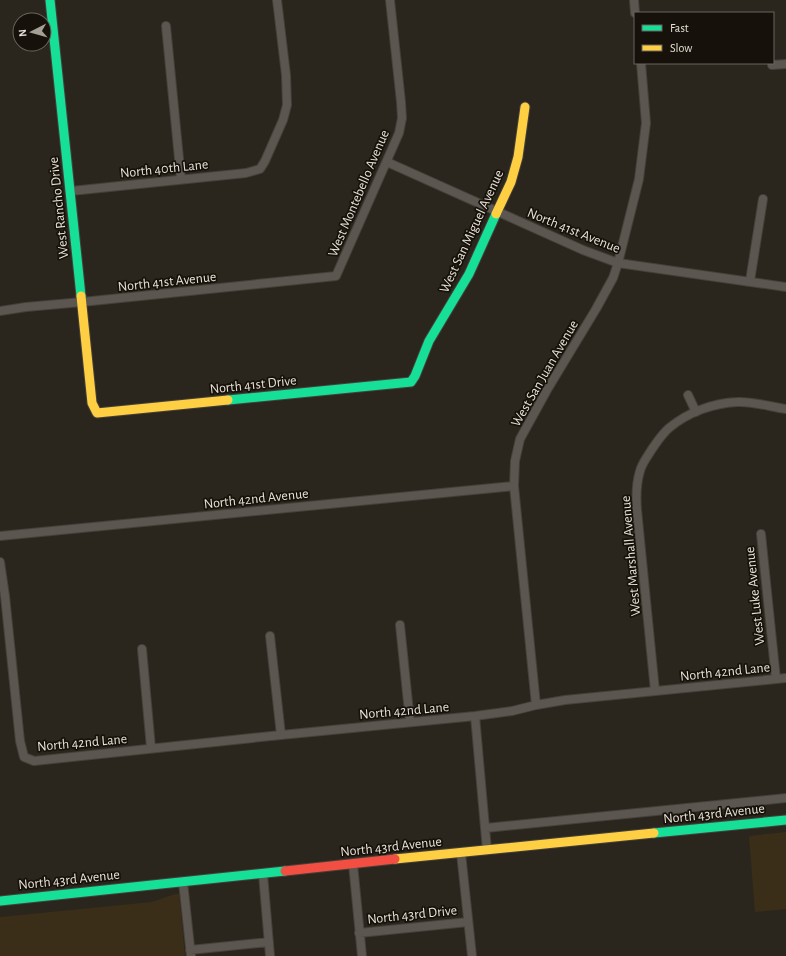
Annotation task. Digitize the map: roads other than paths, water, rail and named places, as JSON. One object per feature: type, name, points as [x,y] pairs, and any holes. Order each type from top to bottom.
[{"type":"street","name":"West Rancho Drive","points":[[50,0],[92,403],[97,413]]},
{"type":"street","name":"North 40th Lane","points":[[71,191],[246,173],[260,169],[283,120],[287,105],[286,75],[277,0]]},
{"type":"street","name":"West Montebello Avenue","points":[[336,276],[387,162],[399,133],[402,118],[390,0]]},
{"type":"street","points":[[634,0],[635,12]]},
{"type":"street","points":[[166,26],[181,179]]},
{"type":"street","name":"West San Juan Avenue","points":[[536,705],[514,486],[515,461],[520,439],[547,390],[596,309],[613,278],[618,263],[639,179],[646,123],[641,64]]},
{"type":"street","points":[[772,65],[786,64]]},
{"type":"street","name":"West San Miguel Avenue","points":[[411,382],[415,376],[429,341],[469,274],[511,182],[518,157],[525,107]]},
{"type":"street","name":"North 41st Avenue","points":[[387,162],[583,250],[618,263],[786,287]]},
{"type":"street","points":[[750,281],[763,199]]},
{"type":"street","name":"North 41st Avenue","points":[[0,311],[26,306],[82,302],[336,276]]},
{"type":"street","name":"North 41st Drive","points":[[97,413],[411,382]]},
{"type":"street","points":[[688,395],[696,412],[707,407],[723,403],[739,402],[786,409]]},
{"type":"street","name":"West Marshall Avenue","points":[[655,691],[636,491],[640,470],[646,457],[660,437],[680,420],[696,412]]},
{"type":"street","name":"North 42nd Avenue","points":[[0,536],[514,486]]},
{"type":"street","name":"West Luke Avenue","points":[[761,534],[776,679]]},
{"type":"street","name":"North 42nd Lane","points":[[0,562],[20,741],[24,758],[34,761],[475,716],[512,711],[536,705],[786,678]]},
{"type":"street","points":[[400,625],[410,722]]},
{"type":"street","points":[[270,636],[281,735]]},
{"type":"street","points":[[142,649],[151,748]]},
{"type":"street","points":[[475,716],[487,850]]},
{"type":"street","name":"North 43rd Avenue","points":[[486,828],[786,798]]},
{"type":"street","name":"North 43rd Avenue","points":[[0,900],[786,820]]},
{"type":"street","points":[[461,852],[472,956]]},
{"type":"street","points":[[353,864],[362,956]]},
{"type":"street","points":[[263,874],[270,956]]},
{"type":"street","points":[[183,882],[190,953],[269,942]]},
{"type":"street","name":"North 43rd Drive","points":[[360,933],[468,922]]}]
